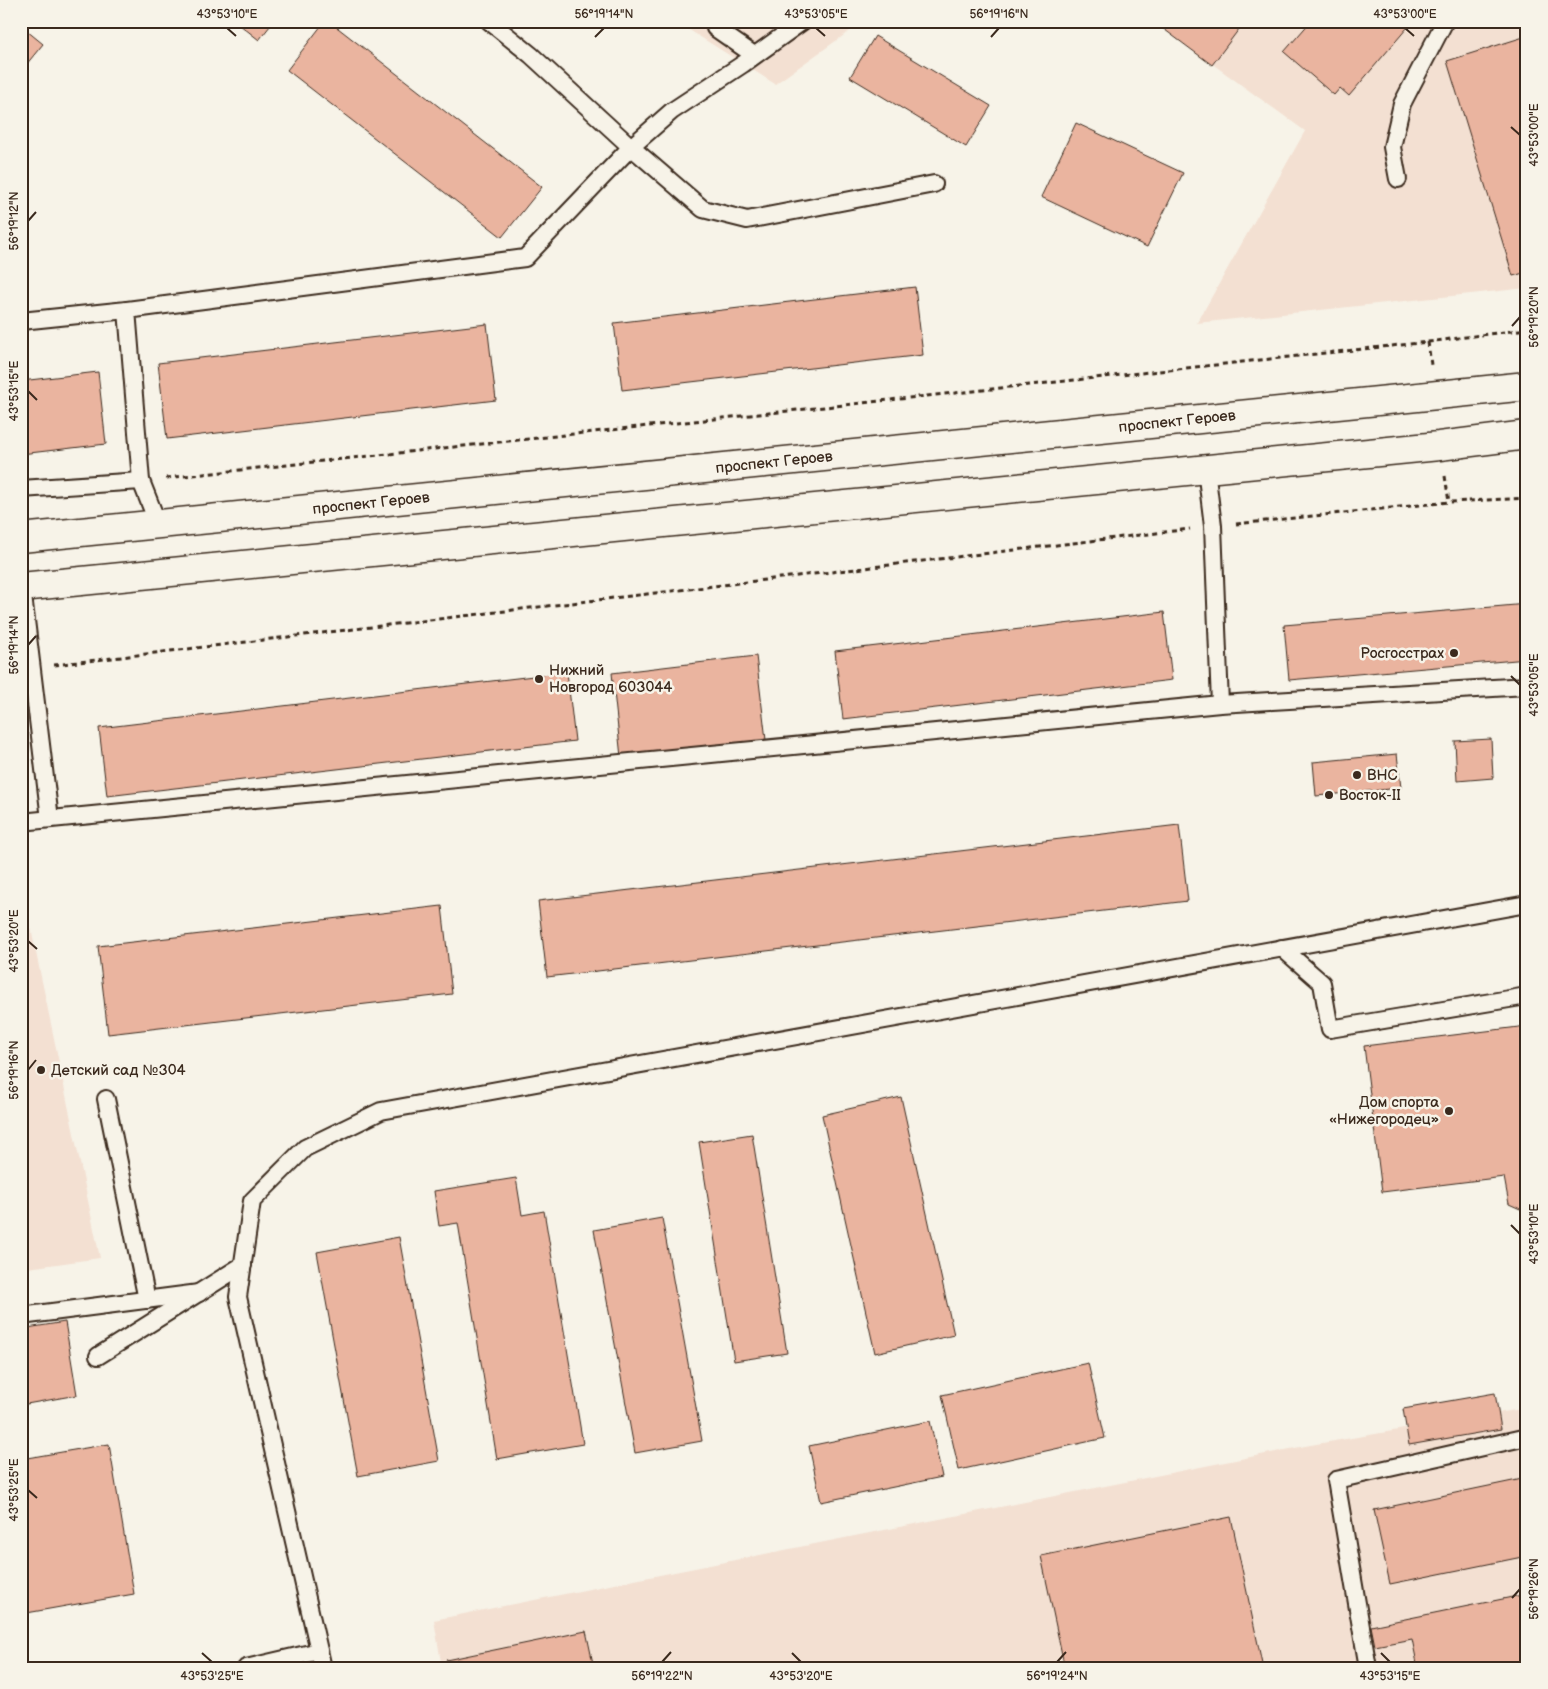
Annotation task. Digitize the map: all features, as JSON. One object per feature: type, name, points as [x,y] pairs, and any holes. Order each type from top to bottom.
[{"type":"main road","name":"проспект Героев","points":[[21,538],[1527,386]]},
{"type":"main road","points":[[21,587],[1439,446],[1527,435]]},
{"type":"lane","points":[[489,21],[531,55],[631,147],[703,209],[747,220],[934,184]]},
{"type":"lane","points":[[714,21],[716,28],[754,55]]},
{"type":"lane","points":[[21,321],[126,310],[525,258],[631,147],[672,111],[804,21]]},
{"type":"lane","points":[[1398,180],[1392,147],[1402,104],[1445,21]]},
{"type":"lane","points":[[126,310],[141,481],[158,524]]},
{"type":"lane","points":[[1206,469],[1212,526],[1220,704]]},
{"type":"lane","points":[[21,489],[141,481]]},
{"type":"lane","points":[[21,587],[50,819]]},
{"type":"lane","points":[[21,822],[1220,704],[1527,686]]},
{"type":"lane","points":[[323,1668],[238,1297],[252,1201],[305,1148],[381,1111],[1527,904]]},
{"type":"lane","points":[[1282,948],[1322,983],[1330,1029],[1527,996]]},
{"type":"lane","points":[[106,1099],[147,1300]]},
{"type":"lane","points":[[98,1356],[243,1265]]},
{"type":"lane","points":[[21,1316],[199,1293]]},
{"type":"lane","points":[[1367,1662],[1336,1480],[1527,1437]]},
{"type":"lane","points":[[246,1668],[320,1651]]},
{"type":"path","points":[[141,481],[1418,344],[1527,329]]},
{"type":"path","points":[[32,668],[1212,526],[1449,502],[1527,498]]},
{"type":"shaded area","points":[[675,21],[864,21],[775,84]]},
{"type":"shaded area","points":[[1153,21],[1527,21],[1527,288],[1197,323],[1305,131]]},
{"type":"shaded area","name":"Детский сад №304","points":[[21,881],[100,1258],[21,1269]]},
{"type":"shaded area","points":[[1527,1408],[1527,1668],[442,1668],[434,1620],[1305,1446]]},
{"type":"building","points":[[235,21],[274,21],[259,40]]},
{"type":"building","points":[[325,21],[329,21],[542,187],[502,237],[287,70]]},
{"type":"building","points":[[1153,21],[1245,21],[1212,65]]},
{"type":"building","points":[[1311,21],[1413,21],[1349,96],[1340,88],[1334,95],[1284,52]]},
{"type":"building","points":[[21,26],[43,44],[21,71]]},
{"type":"building","points":[[875,36],[991,106],[966,147],[850,77]]},
{"type":"building","points":[[1527,36],[1527,272],[1513,276],[1447,61]]},
{"type":"building","points":[[1076,123],[1183,173],[1147,247],[1041,197]]},
{"type":"building","points":[[915,287],[923,355],[622,390],[614,323]]},
{"type":"building","points":[[487,324],[496,400],[167,439],[158,363]]},
{"type":"building","points":[[98,372],[106,444],[21,454],[21,381]]},
{"type":"building","points":[[1527,604],[1527,659],[1289,680],[1284,625]]},
{"type":"building","points":[[1164,612],[1172,680],[843,719],[835,651]]},
{"type":"building","points":[[756,656],[766,740],[621,757],[612,673]]},
{"type":"building","points":[[567,672],[575,741],[107,796],[99,728]]},
{"type":"building","points":[[1491,739],[1493,778],[1457,781],[1455,741]]},
{"type":"building","name":"ВНС","points":[[1397,754],[1401,788],[1316,796],[1313,762]]},
{"type":"building","points":[[1179,825],[1188,901],[547,977],[538,901]]},
{"type":"building","points":[[442,906],[452,994],[108,1034],[98,946]]},
{"type":"building","name":"Дом спорта «Нижегородец»","points":[[1527,1026],[1527,1212],[1509,1204],[1504,1177],[1382,1192],[1364,1046]]},
{"type":"building","points":[[901,1097],[954,1335],[875,1353],[822,1115]]},
{"type":"building","points":[[752,1134],[787,1353],[734,1361],[699,1142]]},
{"type":"building","points":[[516,1178],[522,1215],[544,1211],[583,1444],[497,1459],[458,1223],[439,1226],[434,1191]]},
{"type":"building","points":[[662,1218],[702,1441],[635,1453],[594,1230]]},
{"type":"building","points":[[399,1237],[439,1461],[358,1476],[317,1252]]},
{"type":"building","points":[[65,1322],[77,1395],[21,1405],[21,1329]]},
{"type":"building","points":[[1088,1363],[1105,1438],[959,1470],[942,1395]]},
{"type":"building","points":[[1495,1393],[1501,1429],[1409,1445],[1403,1409]]},
{"type":"building","points":[[930,1421],[942,1477],[821,1502],[809,1446]]},
{"type":"building","points":[[109,1444],[134,1594],[21,1614],[21,1459]]},
{"type":"building","points":[[1527,1478],[1527,1556],[1390,1584],[1374,1510]]},
{"type":"building","points":[[1231,1517],[1263,1668],[1049,1668],[1064,1664],[1041,1556]]},
{"type":"building","points":[[1527,1594],[1527,1668],[1418,1668],[1412,1639],[1375,1646],[1371,1626]]},
{"type":"building","points":[[586,1631],[594,1668],[447,1668],[446,1660]]},
{"type":"place","name":"Росгосстрах","points":[[1454,653]]},
{"type":"place","name":"Нижний Новгород 603044","points":[[539,679]]},
{"type":"place","name":"ВНС","points":[[1357,775]]},
{"type":"place","name":"Восток-II","points":[[1329,795]]},
{"type":"place","name":"Детский сад №304","points":[[41,1070]]},
{"type":"place","name":"Дом спорта «Нижегородец»","points":[[1449,1111]]}]
